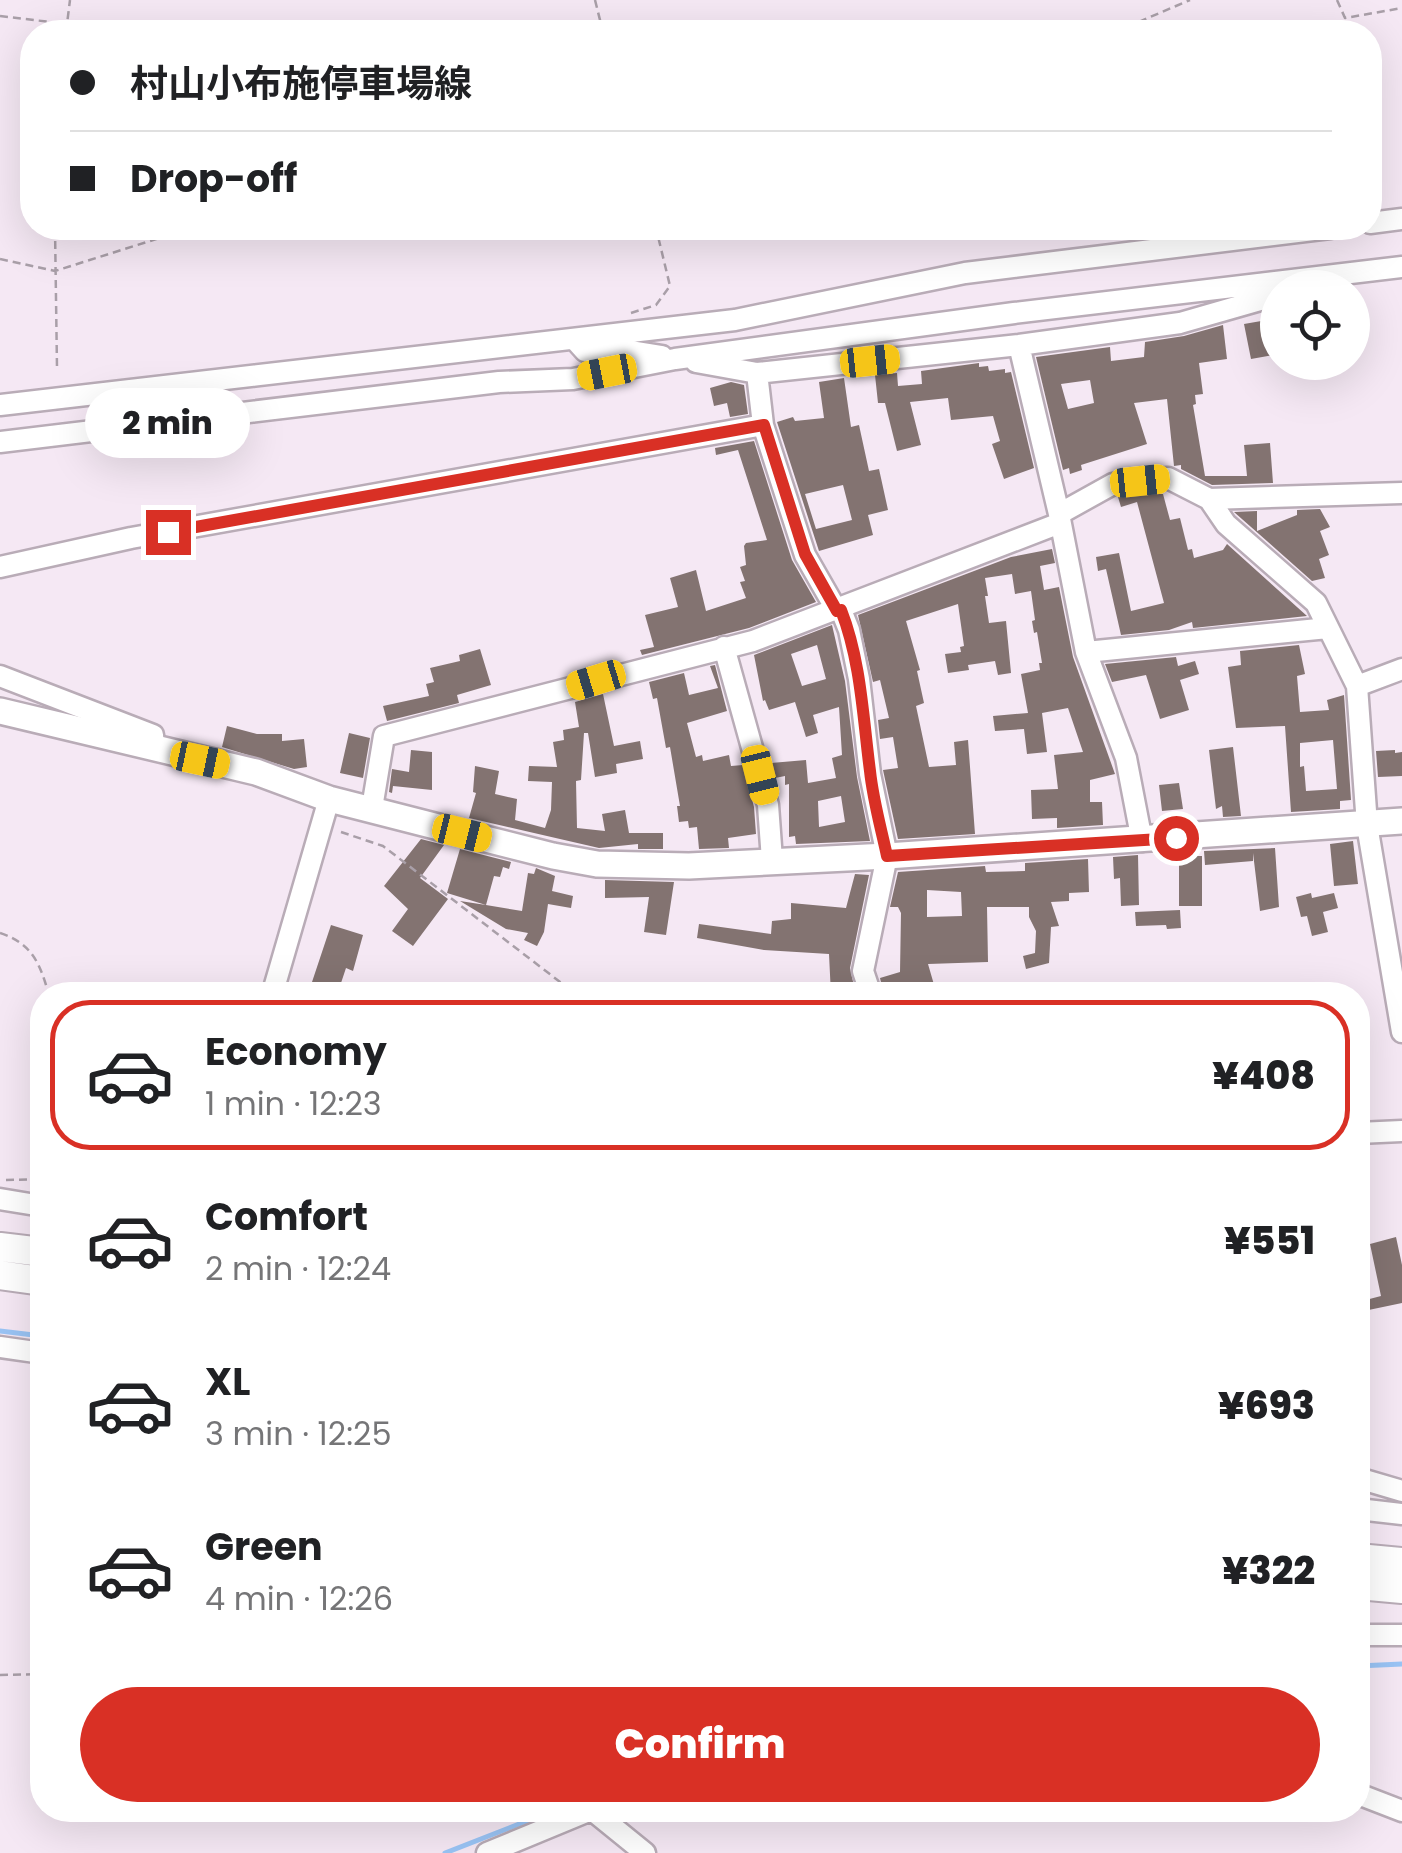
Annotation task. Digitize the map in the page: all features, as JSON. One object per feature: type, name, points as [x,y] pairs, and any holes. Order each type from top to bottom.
[{"type":"highway","points":[[0,1247],[30,1251]]},
{"type":"highway","points":[[0,1275],[30,1279]]},
{"type":"highway","points":[[1370,1559],[1402,1562]]},
{"type":"highway","points":[[1370,1586],[1402,1589]]},
{"type":"main road","points":[[0,710],[256,772],[329,799],[598,864],[689,866],[887,856],[1402,821]]},
{"type":"street","points":[[0,405],[735,320],[965,273],[1233,240]]},
{"type":"street","points":[[1370,272],[1402,267]]},
{"type":"street","points":[[0,442],[499,382],[573,379],[675,359],[1014,313],[1260,286]]},
{"type":"street","points":[[574,340],[586,351],[630,351],[757,373],[1019,345],[1180,322],[1260,300]]},
{"type":"street","points":[[1019,345],[1086,652],[1126,758],[1142,841]]},
{"type":"street","points":[[757,373],[764,425],[805,554],[849,630],[859,679],[870,774],[887,856],[863,970],[867,982]]},
{"type":"street","points":[[0,567],[131,538],[764,425]]},
{"type":"street","points":[[372,808],[384,736],[753,641],[1060,519],[1113,484],[1168,478],[1209,499],[1226,524],[1316,602],[1358,686],[1367,825],[1402,1032]]},
{"type":"street","points":[[1209,499],[1402,493]]},
{"type":"street","points":[[1086,652],[1328,628]]},
{"type":"street","points":[[724,647],[768,805],[772,860]]},
{"type":"street","points":[[1358,686],[1402,669]]},
{"type":"street","points":[[0,676],[152,735],[154,749]]},
{"type":"street","points":[[276,982],[329,799]]},
{"type":"street","points":[[1370,1132],[1402,1131]]},
{"type":"street","points":[[0,1200],[30,1204]]},
{"type":"street","points":[[0,1347],[30,1351]]},
{"type":"street","points":[[1370,1482],[1402,1491]]},
{"type":"street","points":[[1370,1510],[1402,1514]]},
{"type":"street","points":[[1370,1635],[1402,1636]]},
{"type":"street","points":[[1370,1799],[1402,1811]]},
{"type":"street","points":[[487,1853],[562,1822]]},
{"type":"street","points":[[606,1822],[645,1853]]},
{"type":"path","points":[[1143,20],[1190,0]]},
{"type":"path","points":[[1337,0],[1345,18],[1402,8]]},
{"type":"path","points":[[0,16],[34,20]]},
{"type":"path","points":[[54,240],[57,368]]},
{"type":"path","points":[[0,259],[54,271],[153,240]]},
{"type":"path","points":[[618,317],[656,305],[670,286],[659,240]]},
{"type":"path","points":[[320,825],[384,846],[560,982]]},
{"type":"path","points":[[0,932],[35,954],[45,982]]},
{"type":"path","points":[[0,1180],[30,1179]]},
{"type":"path","points":[[0,1675],[30,1674]]},
{"type":"building","points":[[1260,321],[1260,357],[1251,359],[1244,324]]},
{"type":"building","points":[[1223,325],[1227,359],[1199,363],[1203,394],[1195,395],[1193,405],[1205,476],[1247,476],[1244,445],[1270,443],[1273,483],[1212,485],[1181,469],[1181,465],[1174,466],[1167,399],[1134,403],[1147,444],[1081,465],[1082,470],[1070,474],[1069,468],[1063,470],[1036,357],[1110,347],[1111,361],[1144,357],[1145,342]],"holes":[[[1090,380],[1094,403],[1068,409],[1061,384]]]},
{"type":"building","points":[[979,363],[979,367],[988,366],[989,371],[1011,372],[1034,468],[1004,479],[992,444],[1000,441],[993,416],[951,420],[948,398],[910,402],[921,445],[897,451],[885,403],[878,403],[875,375],[897,373],[898,386],[922,384],[921,371]]},
{"type":"building","points":[[844,378],[851,427],[859,425],[869,471],[879,469],[888,510],[868,515],[873,535],[819,551],[777,422],[793,417],[795,421],[824,418],[819,382]],"holes":[[[843,485],[852,520],[816,529],[805,494]]]},
{"type":"building","points":[[731,382],[744,385],[748,414],[730,417],[727,403],[714,406],[710,388]]},
{"type":"building","points":[[754,441],[792,560],[816,602],[749,628],[642,655],[640,650],[654,647],[645,615],[678,607],[670,578],[696,570],[706,611],[746,598],[740,582],[745,581],[740,567],[746,565],[744,546],[767,540],[738,450],[716,455],[715,448]]},
{"type":"building","points":[[1163,494],[1170,520],[1180,518],[1188,550],[1192,549],[1194,558],[1223,550],[1227,544],[1307,616],[1193,628],[1192,622],[1169,630],[1121,635],[1106,569],[1098,571],[1096,557],[1119,553],[1131,611],[1164,603],[1137,502],[1121,507],[1118,497]]},
{"type":"building","points":[[1320,509],[1330,527],[1320,531],[1329,555],[1319,559],[1325,578],[1312,581],[1234,512],[1257,511],[1257,531],[1297,515],[1297,510]]},
{"type":"building","points":[[1052,549],[1055,563],[1040,566],[1044,590],[1059,587],[1073,657],[1115,774],[1090,780],[1090,802],[1102,802],[1103,825],[1057,828],[1057,818],[1032,819],[1031,790],[1058,789],[1054,755],[1083,752],[1068,708],[1042,713],[1047,752],[1027,754],[1024,729],[995,731],[993,716],[1028,713],[1021,674],[1040,670],[1042,663],[1032,621],[1035,620],[1031,591],[1015,594],[1012,574],[985,578],[989,623],[1006,621],[1011,673],[998,675],[995,661],[948,673],[945,654],[961,652],[960,647],[964,646],[958,604],[906,621],[920,670],[917,671],[924,703],[916,706],[929,767],[956,765],[954,742],[968,740],[975,834],[898,839],[883,770],[898,768],[893,737],[880,739],[878,720],[889,718],[880,680],[873,682],[858,615],[1011,557]]},
{"type":"building","points":[[832,625],[845,681],[870,841],[796,844],[795,836],[789,837],[789,784],[785,785],[785,776],[775,778],[771,763],[806,760],[808,783],[836,778],[832,758],[842,755],[839,707],[813,715],[818,733],[806,737],[795,702],[769,710],[763,701],[754,655]],"holes":[[[817,645],[826,679],[802,686],[791,654]],[[841,796],[845,822],[819,827],[818,801]]]},
{"type":"building","points":[[1299,645],[1305,674],[1297,676],[1300,712],[1329,710],[1327,700],[1344,695],[1351,800],[1340,801],[1340,809],[1291,812],[1285,726],[1236,728],[1228,667],[1241,665],[1240,651]],"holes":[[[1333,740],[1337,789],[1306,791],[1300,743]]]},
{"type":"building","points":[[480,649],[491,685],[457,695],[459,703],[387,721],[383,706],[429,696],[426,684],[434,682],[430,668],[460,661],[459,655]]},
{"type":"building","points":[[1176,657],[1178,666],[1195,661],[1199,674],[1180,680],[1189,710],[1160,719],[1146,675],[1112,682],[1105,664]]},
{"type":"building","points":[[715,665],[727,711],[687,723],[696,757],[702,755],[703,761],[729,755],[731,766],[743,765],[754,807],[756,834],[728,838],[729,848],[699,849],[697,827],[689,828],[688,821],[679,822],[670,747],[666,748],[657,698],[653,699],[649,682],[684,673],[689,695],[718,688],[710,666]]},
{"type":"building","points":[[603,694],[614,746],[640,741],[643,759],[616,764],[617,773],[595,777],[588,733],[584,733],[581,780],[576,781],[577,828],[605,831],[602,814],[625,810],[629,833],[663,833],[663,849],[638,849],[638,844],[599,848],[469,818],[476,793],[475,766],[499,771],[495,794],[517,799],[515,820],[545,828],[551,810],[552,782],[528,781],[529,766],[557,767],[553,742],[564,740],[563,730],[579,727],[575,702]]},
{"type":"building","points":[[227,726],[257,734],[282,734],[282,741],[304,739],[307,767],[294,769],[222,747]]},
{"type":"building","points":[[349,733],[370,738],[363,778],[340,773]]},
{"type":"building","points":[[1233,747],[1241,816],[1223,817],[1222,806],[1216,809],[1209,750]]},
{"type":"building","points":[[411,750],[432,752],[432,790],[393,786],[392,793],[389,792],[392,769],[409,772]]},
{"type":"building","points":[[1376,751],[1402,752],[1402,776],[1378,777]]},
{"type":"building","points":[[1179,783],[1183,809],[1162,811],[1159,785]]},
{"type":"building","points":[[421,839],[444,845],[420,878],[448,899],[413,946],[392,931],[408,909],[384,886]]},
{"type":"building","points":[[1353,841],[1358,884],[1334,886],[1330,844]]},
{"type":"building","points":[[1275,848],[1279,907],[1260,911],[1253,853],[1253,861],[1205,865],[1204,851]]},
{"type":"building","points":[[460,849],[511,862],[509,869],[503,867],[500,877],[494,876],[486,905],[447,893]]},
{"type":"building","points":[[1138,855],[1139,905],[1121,906],[1120,878],[1114,879],[1113,857]]},
{"type":"building","points":[[1179,856],[1202,856],[1202,906],[1179,906]]},
{"type":"building","points":[[1088,859],[1089,892],[1069,893],[1069,901],[1051,902],[1059,926],[1051,927],[1049,963],[1026,969],[1023,956],[1035,953],[1036,931],[1029,907],[987,907],[988,962],[928,964],[933,982],[881,982],[880,978],[900,972],[901,913],[898,907],[890,907],[898,872],[985,866],[986,872],[1025,871],[1025,863]],"holes":[[[927,890],[961,892],[962,916],[927,917]]]},
{"type":"building","points":[[536,868],[555,876],[552,891],[573,896],[571,908],[548,904],[544,932],[537,946],[524,940],[528,933],[506,929],[460,901],[522,911],[528,873],[534,874]]},
{"type":"building","points":[[855,874],[869,875],[850,968],[853,982],[830,982],[829,954],[764,950],[697,938],[699,924],[771,934],[772,921],[791,919],[791,903],[846,908]]},
{"type":"building","points":[[605,880],[674,882],[666,935],[644,932],[649,897],[605,898]]},
{"type":"building","points":[[1311,893],[1312,898],[1334,893],[1338,908],[1323,912],[1328,932],[1312,936],[1296,897]]},
{"type":"building","points":[[1180,910],[1181,928],[1136,926],[1135,912]]},
{"type":"building","points":[[331,925],[363,935],[353,971],[346,968],[341,982],[312,982]]},
{"type":"building","points":[[1396,1237],[1402,1265],[1402,1303],[1370,1310],[1370,1299],[1381,1296],[1370,1244]]},
{"type":"waterway","points":[[0,1331],[30,1335]]},
{"type":"waterway","points":[[1370,1665],[1402,1664]]},
{"type":"waterway","points":[[445,1853],[524,1822]]},
{"type":"route","points":[[168,532],[764,425],[805,554],[837,611],[841,610],[849,630],[870,774],[887,856],[1176,838]]}]
